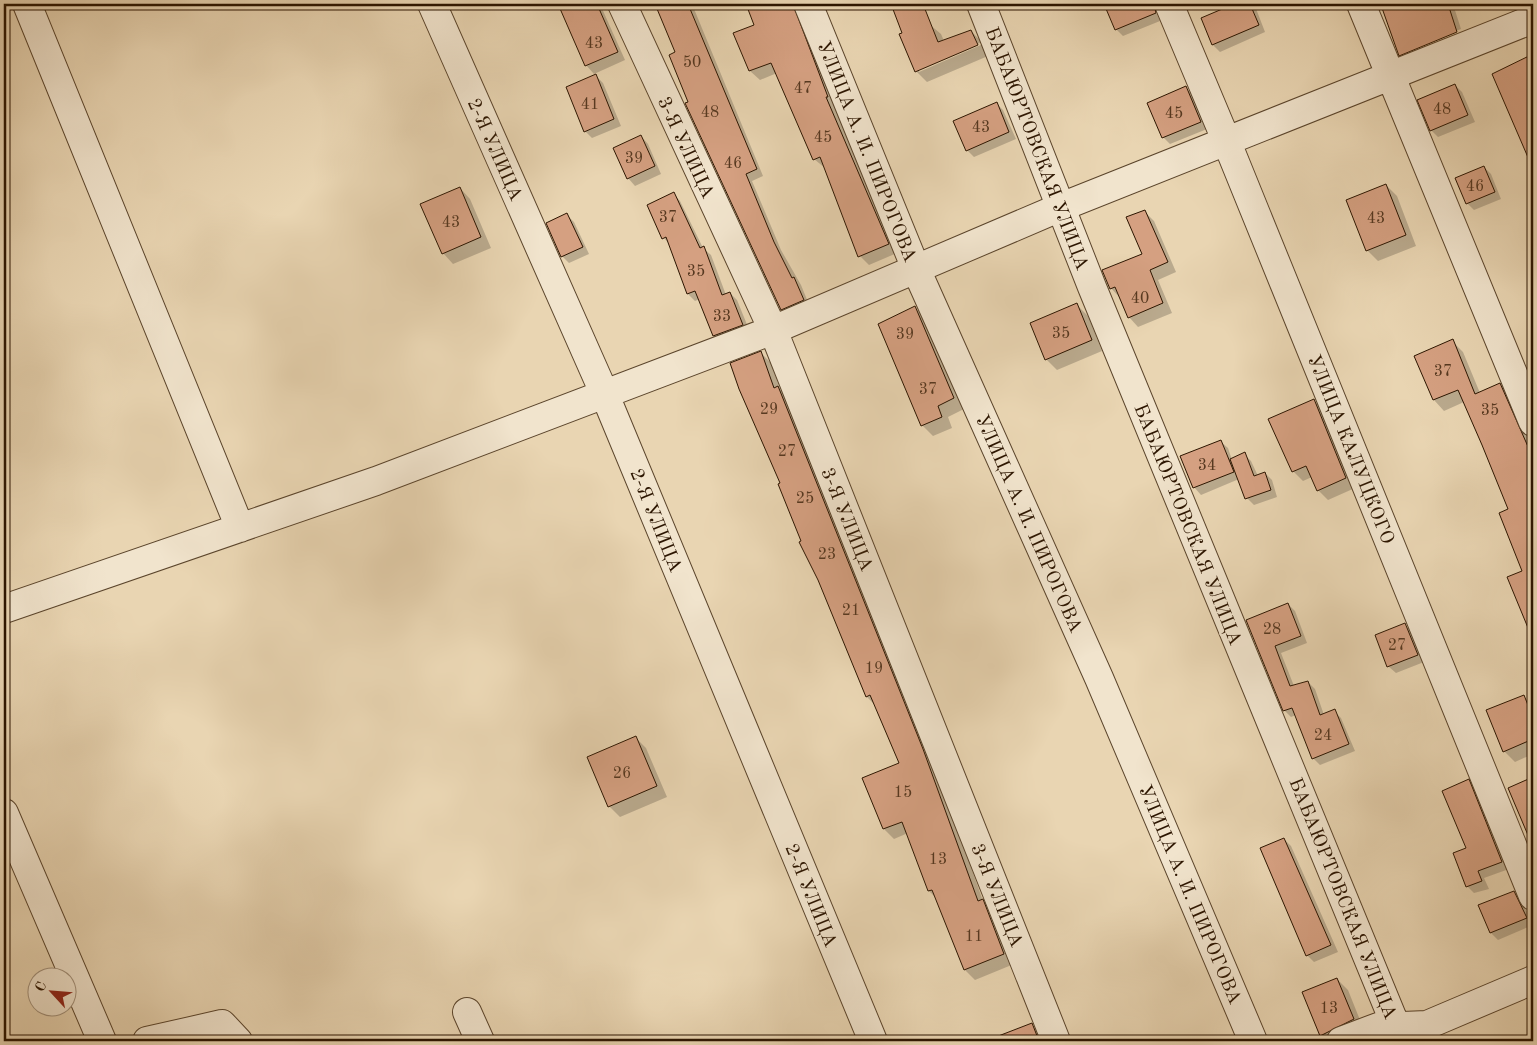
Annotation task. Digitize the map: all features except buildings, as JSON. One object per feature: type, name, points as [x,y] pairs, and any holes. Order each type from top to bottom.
[{"type":"street","points":[[27,4],[240,528]]},
{"type":"street","name":"2-Я УЛИЦА","points":[[432,4],[606,395],[873,1041]]},
{"type":"street","name":"3-Я УЛИЦА","points":[[622,4],[773,330],[1056,1041]]},
{"type":"street","name":"УЛИЦА А. И. ПИРОГОВА","points":[[808,4],[916,269],[1099,678],[1253,1041]]},
{"type":"street","name":"БАБАЮРТОВСКАЯ УЛИЦА","points":[[981,4],[1061,207],[1399,1034]]},
{"type":"street","name":"УЛИЦА КАЛУЦКОГО","points":[[1169,4],[1533,896]]},
{"type":"street","points":[[1361,4],[1533,422]]},
{"type":"street","points":[[4,609],[376,481],[606,395],[773,330],[1061,207],[1226,140],[1533,19]]},
{"type":"street","points":[[4,813],[102,1041]]},
{"type":"street","points":[[1341,1041],[1378,1027],[1399,1034],[1427,1025],[1533,980]]},
{"type":"street","points":[[467,1012],[480,1041]]},
{"type":"street","points":[[147,1041],[222,1024],[238,1041]]}]
